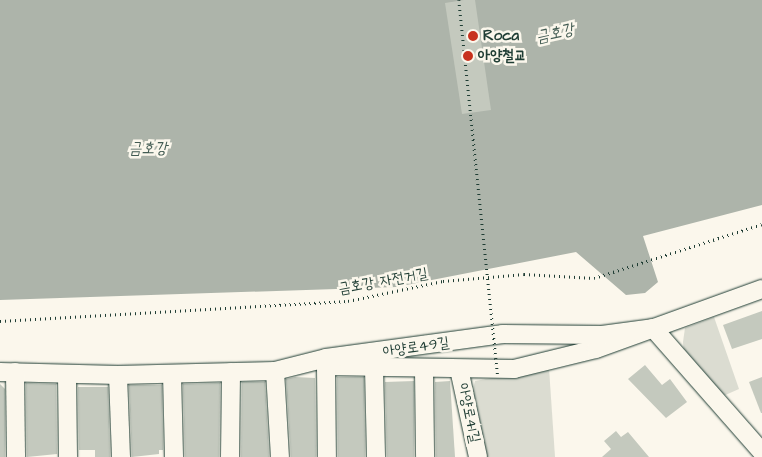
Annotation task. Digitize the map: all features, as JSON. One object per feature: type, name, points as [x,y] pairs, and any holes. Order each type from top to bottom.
[{"type":"street","points":[[327,457],[326,363],[374,368],[424,370],[514,369],[556,361],[762,289]]},
{"type":"street","points":[[653,328],[762,452]]},
{"type":"street","name":"아양로49길","points":[[8,372],[118,375],[275,371],[504,334],[602,335],[653,328]]},
{"type":"street","points":[[374,368],[376,457]]},
{"type":"street","points":[[424,370],[424,457]]},
{"type":"street","name":"아양로41길","points":[[459,370],[478,457]]},
{"type":"street","points":[[275,371],[280,457]]},
{"type":"street","points":[[8,372],[16,457]]},
{"type":"street","points":[[230,457],[231,372]]},
{"type":"street","points":[[172,374],[174,457]]},
{"type":"street","points":[[67,375],[68,457]]},
{"type":"street","points":[[118,375],[121,457]]},
{"type":"path","points":[[459,0],[498,377]]},
{"type":"path","name":"금호강 자전거길","points":[[0,321],[348,301],[450,280],[524,274],[594,278],[658,260],[762,224]]},
{"type":"shaded area","points":[[714,317],[739,389],[723,396],[684,354],[685,328]]},
{"type":"shaded area","points":[[549,368],[555,457],[485,457],[472,393],[475,381]]},
{"type":"water","name":"금호강","points":[[0,0],[762,0],[762,205],[643,236],[658,282],[645,293],[626,295],[576,252],[396,287],[0,300]]},
{"type":"building","name":"아양철교","points":[[475,0],[491,110],[462,114],[445,3]]},
{"type":"building","points":[[762,311],[762,339],[732,349],[723,325]]},
{"type":"building","points":[[645,365],[662,385],[670,379],[687,402],[666,418],[628,379]]},
{"type":"building","points":[[295,377],[315,378],[316,457],[291,457],[286,379]]},
{"type":"building","points":[[337,377],[364,377],[365,457],[338,457]]},
{"type":"building","points":[[762,377],[762,413],[761,413],[749,382]]},
{"type":"building","points":[[414,381],[414,457],[387,457],[385,382]]},
{"type":"building","points":[[450,381],[455,457],[436,457],[435,382]]},
{"type":"building","points":[[242,382],[265,382],[269,457],[241,457]]},
{"type":"building","points":[[26,383],[56,384],[57,454],[27,457]]},
{"type":"building","points":[[220,383],[219,457],[185,457],[183,384]]},
{"type":"building","points":[[0,384],[5,389],[5,457],[0,457]]},
{"type":"building","points":[[129,385],[162,385],[163,450],[159,450],[159,454],[132,457]]},
{"type":"building","points":[[78,387],[108,387],[110,457],[95,457],[95,450],[79,450]]},
{"type":"building","points":[[616,431],[621,437],[628,432],[649,457],[602,457],[611,449],[604,441]]},
{"type":"place","name":"Roca","points":[[473,36]]},
{"type":"place","name":"아양철교","points":[[468,56]]}]
